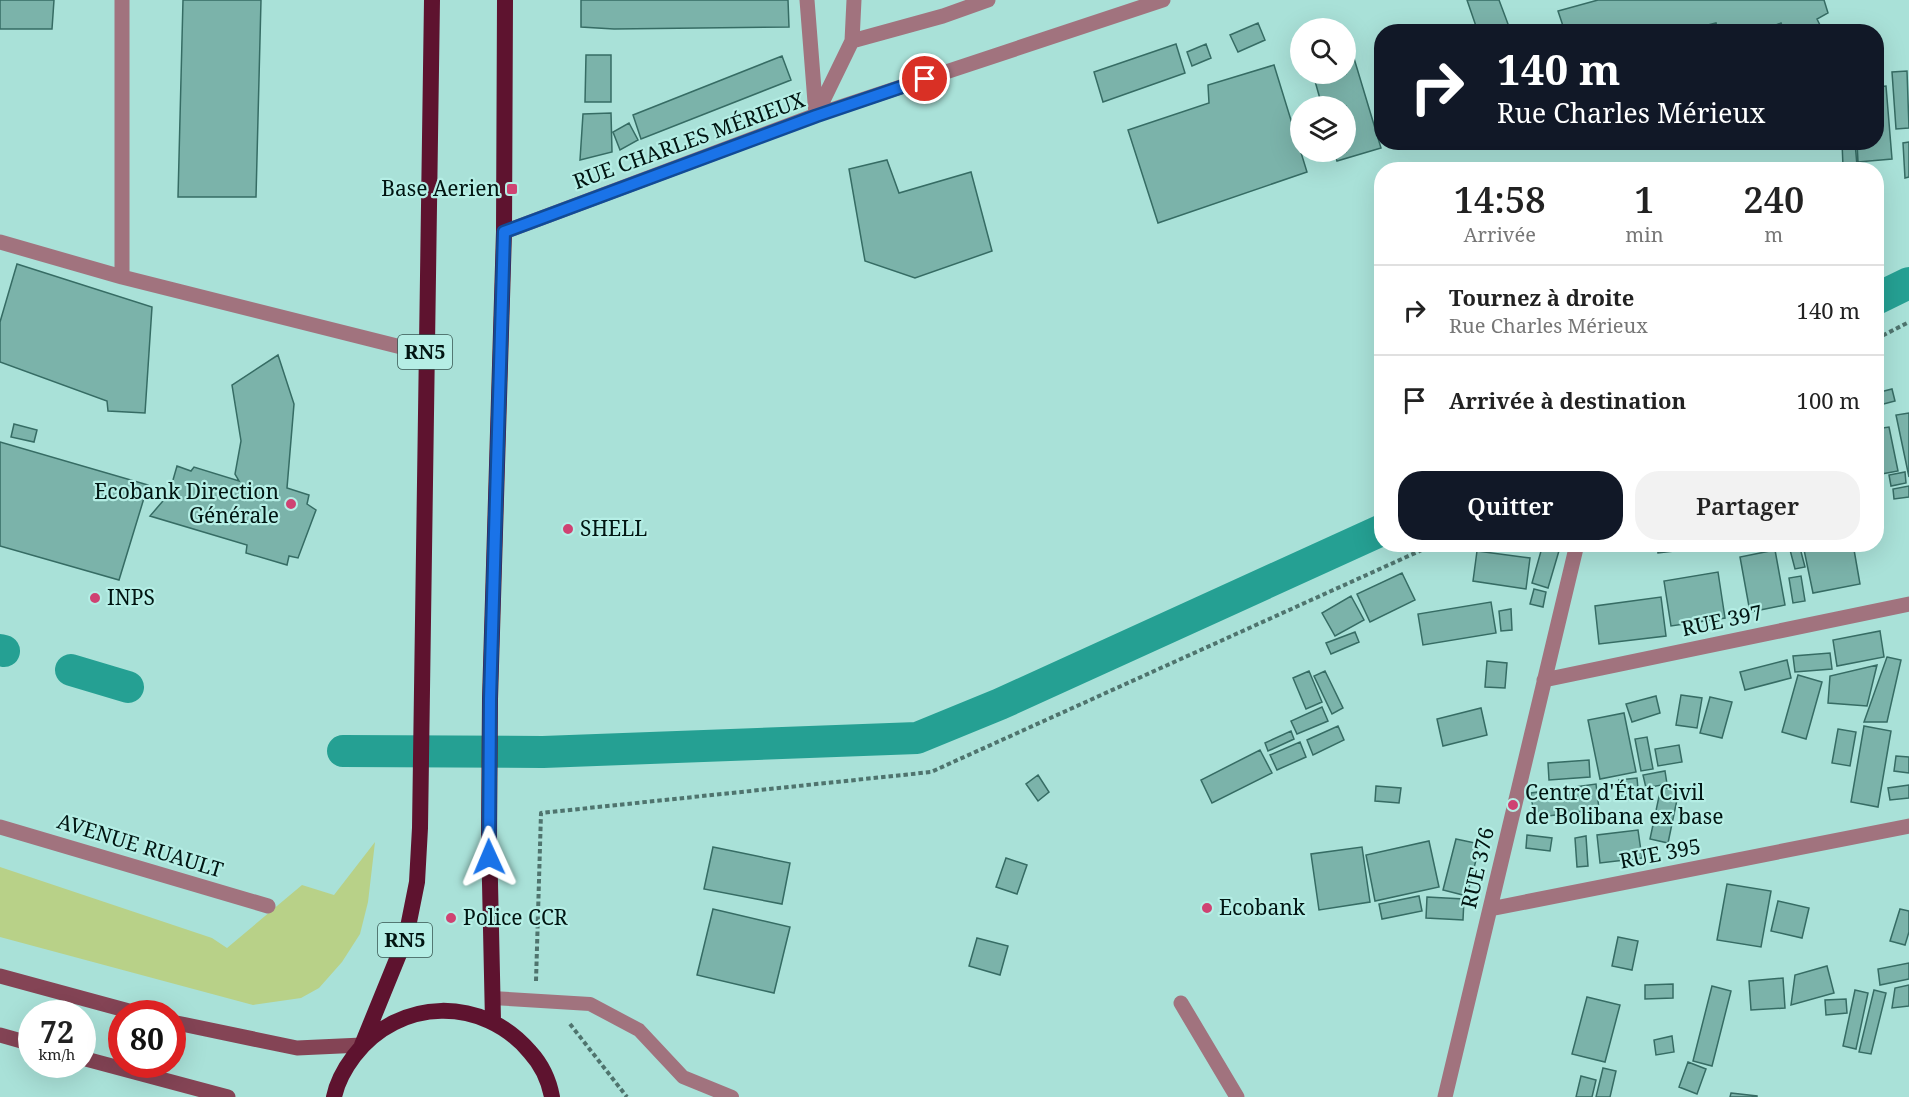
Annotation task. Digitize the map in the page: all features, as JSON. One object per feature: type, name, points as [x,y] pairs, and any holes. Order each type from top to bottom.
[{"type":"highway","name":"RN5","points":[[362,1045],[406,936],[417,882],[420,828],[425,353],[432,0]]},
{"type":"highway","points":[[493,1021],[489,837],[490,699],[504,232],[505,0]]},
{"type":"highway","points":[[334,1097],[346,1066],[362,1045],[390,1023],[424,1012],[459,1011],[493,1021],[518,1038],[538,1061],[551,1088],[552,1097]]},
{"type":"main road","points":[[0,976],[108,1005]]},
{"type":"main road","points":[[186,1025],[297,1048],[362,1045]]},
{"type":"main road","points":[[0,1035],[18,1040]]},
{"type":"main road","points":[[96,1062],[228,1097]]},
{"type":"street","points":[[122,0],[122,277]]},
{"type":"street","points":[[807,0],[816,116]]},
{"type":"street","points":[[816,116],[852,41],[854,0]]},
{"type":"street","points":[[852,41],[943,16],[988,0]]},
{"type":"street","name":"RUE CHARLES MÉRIEUX","points":[[504,232],[816,116],[1163,0]]},
{"type":"street","points":[[0,242],[122,277],[425,353]]},
{"type":"street","name":"RUE 376","points":[[1445,1097],[1575,552]]},
{"type":"street","name":"RUE 397","points":[[1544,680],[1909,604]]},
{"type":"street","name":"RUE 395","points":[[1490,909],[1909,826]]},
{"type":"street","name":"AVENUE RUAULT","points":[[0,827],[268,906]]},
{"type":"street","points":[[1182,1003],[1237,1097]]},
{"type":"lane","points":[[492,998],[590,1004],[639,1030],[683,1077],[732,1097]]},
{"type":"path","points":[[1884,335],[1909,322]]},
{"type":"path","points":[[627,1097],[536,981],[541,813],[931,772],[1417,552]]},
{"type":"green space","points":[[375,842],[368,902],[360,934],[342,962],[319,988],[301,998],[253,1005],[0,937],[0,867],[212,938],[227,948],[302,885],[334,895]]},
{"type":"building","points":[[0,0],[54,0],[52,29],[0,29]]},
{"type":"building","points":[[183,0],[261,0],[256,197],[178,197]]},
{"type":"building","points":[[581,0],[788,0],[789,27],[614,29],[581,27]]},
{"type":"building","points":[[1467,0],[1499,0],[1508,24],[1475,24]]},
{"type":"building","points":[[1598,0],[1824,0],[1828,13],[1817,19],[1820,24],[1562,24],[1558,11]]},
{"type":"building","points":[[1258,23],[1265,40],[1238,52],[1230,35]]},
{"type":"building","points":[[1176,44],[1185,73],[1103,102],[1094,72]]},
{"type":"building","points":[[1206,44],[1211,58],[1192,66],[1187,52]]},
{"type":"building","points":[[586,55],[611,55],[611,102],[585,102]]},
{"type":"building","points":[[782,56],[791,80],[641,139],[633,115]]},
{"type":"building","points":[[1274,65],[1290,117],[1290,162],[1304,162],[1307,172],[1158,223],[1128,130],[1209,103],[1208,85]]},
{"type":"building","points":[[1356,65],[1374,125],[1374,150],[1356,155],[1356,96],[1319,96],[1316,84],[1356,84]]},
{"type":"building","points":[[1907,71],[1909,128],[1896,129],[1892,72]]},
{"type":"building","points":[[1884,86],[1886,86],[1892,159],[1858,162],[1857,150],[1884,150]]},
{"type":"building","points":[[611,113],[612,152],[580,160],[583,114]]},
{"type":"building","points":[[629,123],[638,140],[620,150],[613,132]]},
{"type":"building","points":[[1909,142],[1909,177],[1905,178],[1903,143]]},
{"type":"building","points":[[1842,150],[1856,150],[1857,162],[1843,162]]},
{"type":"building","points":[[887,160],[899,193],[971,172],[992,251],[915,278],[865,261],[849,169]]},
{"type":"building","points":[[17,264],[152,307],[145,413],[108,411],[107,401],[0,362],[0,322]]},
{"type":"building","points":[[278,355],[294,404],[287,488],[309,495],[307,504],[316,510],[298,558],[289,556],[287,565],[246,553],[247,545],[150,516],[169,494],[177,466],[191,471],[194,467],[239,481],[235,474],[241,441],[232,385]]},
{"type":"building","points":[[1892,389],[1895,401],[1884,404],[1884,391]]},
{"type":"building","points":[[1909,413],[1909,477],[1896,415]]},
{"type":"building","points":[[14,424],[37,430],[34,442],[11,437]]},
{"type":"building","points":[[1889,427],[1898,471],[1884,474],[1884,428]]},
{"type":"building","points":[[0,442],[148,485],[119,580],[0,546]]},
{"type":"building","points":[[1905,472],[1906,483],[1891,486],[1889,475]]},
{"type":"building","points":[[1909,486],[1909,497],[1894,499],[1893,489]]},
{"type":"building","points":[[1477,552],[1530,558],[1526,589],[1473,581]]},
{"type":"building","points":[[1541,552],[1559,552],[1548,588],[1532,583]]},
{"type":"building","points":[[1775,552],[1785,605],[1750,612],[1740,557]]},
{"type":"building","points":[[1791,552],[1801,552],[1805,567],[1795,569]]},
{"type":"building","points":[[1804,552],[1854,552],[1860,584],[1813,593]]},
{"type":"building","points":[[1718,572],[1725,618],[1671,626],[1664,581]]},
{"type":"building","points":[[1402,573],[1415,600],[1370,622],[1357,594]]},
{"type":"building","points":[[1801,576],[1805,601],[1793,603],[1789,578]]},
{"type":"building","points":[[1534,589],[1546,592],[1543,607],[1530,604]]},
{"type":"building","points":[[1351,596],[1364,620],[1335,636],[1322,613]]},
{"type":"building","points":[[1661,597],[1666,636],[1599,644],[1595,606]]},
{"type":"building","points":[[1491,602],[1496,633],[1423,645],[1418,614]]},
{"type":"building","points":[[1511,609],[1512,630],[1501,631],[1499,611]]},
{"type":"building","points":[[1880,631],[1884,657],[1837,666],[1833,640]]},
{"type":"building","points":[[1355,632],[1359,642],[1331,654],[1326,643]]},
{"type":"building","points":[[1830,653],[1832,669],[1795,672],[1793,656]]},
{"type":"building","points":[[1887,657],[1901,660],[1887,722],[1864,722]]},
{"type":"building","points":[[1787,660],[1791,678],[1745,690],[1740,672]]},
{"type":"building","points":[[1487,661],[1507,663],[1505,688],[1485,687]]},
{"type":"building","points":[[1877,665],[1867,706],[1828,703],[1830,676]]},
{"type":"building","points":[[1309,671],[1322,702],[1306,709],[1293,678]]},
{"type":"building","points":[[1325,671],[1343,708],[1332,714],[1314,676]]},
{"type":"building","points":[[1798,675],[1822,682],[1806,739],[1782,732]]},
{"type":"building","points":[[1681,695],[1702,698],[1697,728],[1676,725]]},
{"type":"building","points":[[1656,696],[1660,713],[1632,722],[1626,704]]},
{"type":"building","points":[[1710,697],[1732,702],[1722,738],[1700,733]]},
{"type":"building","points":[[1322,707],[1328,721],[1297,734],[1291,721]]},
{"type":"building","points":[[1481,708],[1487,735],[1443,746],[1437,719]]},
{"type":"building","points":[[1624,713],[1636,772],[1600,779],[1588,720]]},
{"type":"building","points":[[1338,726],[1344,740],[1313,755],[1307,740]]},
{"type":"building","points":[[1864,726],[1891,731],[1878,807],[1851,802]]},
{"type":"building","points":[[1838,729],[1856,732],[1850,766],[1832,763]]},
{"type":"building","points":[[1291,731],[1294,739],[1268,751],[1265,743]]},
{"type":"building","points":[[1647,737],[1653,769],[1641,771],[1635,739]]},
{"type":"building","points":[[1300,742],[1306,757],[1277,770],[1270,755]]},
{"type":"building","points":[[1679,745],[1682,762],[1658,766],[1655,749]]},
{"type":"building","points":[[1260,750],[1272,773],[1212,803],[1201,780]]},
{"type":"building","points":[[1896,756],[1909,757],[1909,773],[1894,771]]},
{"type":"building","points":[[1589,760],[1590,777],[1549,780],[1548,763]]},
{"type":"building","points":[[1665,771],[1667,784],[1646,788],[1643,775]]},
{"type":"building","points":[[1038,775],[1049,792],[1038,801],[1026,784]]},
{"type":"building","points":[[1637,778],[1639,799],[1622,801],[1619,780]]},
{"type":"building","points":[[1596,784],[1599,809],[1534,818],[1531,793]]},
{"type":"building","points":[[1909,785],[1909,798],[1890,800],[1888,788]]},
{"type":"building","points":[[1376,786],[1401,788],[1399,803],[1375,801]]},
{"type":"building","points":[[1661,787],[1679,790],[1668,843],[1650,839]]},
{"type":"building","points":[[1638,830],[1642,858],[1600,863],[1597,835]]},
{"type":"building","points":[[1527,835],[1552,838],[1550,851],[1526,848]]},
{"type":"building","points":[[1586,836],[1588,866],[1577,867],[1575,838]]},
{"type":"building","points":[[1456,839],[1480,844],[1467,896],[1443,890]]},
{"type":"building","points":[[1429,841],[1439,887],[1375,901],[1366,855]]},
{"type":"building","points":[[713,847],[790,863],[782,904],[704,889]]},
{"type":"building","points":[[1362,847],[1370,902],[1319,910],[1311,854]]},
{"type":"building","points":[[1006,858],[1027,865],[1017,894],[996,887]]},
{"type":"building","points":[[1727,884],[1771,891],[1761,947],[1717,940]]},
{"type":"building","points":[[1419,896],[1422,911],[1382,919],[1379,904]]},
{"type":"building","points":[[1427,897],[1464,899],[1463,920],[1426,918]]},
{"type":"building","points":[[1778,901],[1809,908],[1802,938],[1771,931]]},
{"type":"building","points":[[713,909],[790,927],[774,993],[697,975]]},
{"type":"building","points":[[1900,909],[1909,911],[1909,932],[1905,945],[1890,941]]},
{"type":"building","points":[[1618,937],[1638,941],[1632,970],[1612,966]]},
{"type":"building","points":[[977,938],[1008,946],[1000,975],[969,966]]},
{"type":"building","points":[[1909,963],[1909,979],[1880,985],[1878,969]]},
{"type":"building","points":[[1827,966],[1834,993],[1791,1005],[1795,975]]},
{"type":"building","points":[[1783,978],[1785,1008],[1751,1010],[1749,981]]},
{"type":"building","points":[[1673,984],[1673,998],[1645,999],[1645,985]]},
{"type":"building","points":[[1909,985],[1909,1006],[1892,1008],[1895,988]]},
{"type":"building","points":[[1712,986],[1731,991],[1712,1066],[1693,1061]]},
{"type":"building","points":[[1855,990],[1868,993],[1856,1049],[1843,1046]]},
{"type":"building","points":[[1874,990],[1886,993],[1871,1054],[1859,1052]]},
{"type":"building","points":[[1587,997],[1620,1005],[1605,1062],[1572,1054]]},
{"type":"building","points":[[1846,999],[1847,1013],[1826,1015],[1825,1000]]},
{"type":"building","points":[[1672,1036],[1674,1052],[1656,1055],[1654,1040]]},
{"type":"building","points":[[1688,1062],[1706,1069],[1697,1094],[1679,1087]]},
{"type":"building","points":[[1603,1068],[1616,1071],[1610,1097],[1596,1097]]},
{"type":"building","points":[[1581,1076],[1596,1080],[1592,1097],[1576,1097]]},
{"type":"building","points":[[1731,1093],[1757,1096],[1757,1097],[1730,1097]]},
{"type":"waterway","points":[[1884,295],[1909,283]]},
{"type":"waterway","points":[[343,751],[543,752],[917,738],[1000,704],[1374,534]]},
{"type":"waterway","points":[[0,650],[4,651]]},
{"type":"waterway","points":[[71,670],[128,687]]},
{"type":"place","name":"Base Aerien","points":[[512,189]]},
{"type":"place","name":"Ecobank Direction Générale","points":[[291,504]]},
{"type":"place","name":"SHELL","points":[[568,529]]},
{"type":"place","name":"INPS","points":[[95,598]]},
{"type":"place","name":"Centre d'État Civil de Bolibana ex base","points":[[1513,805]]},
{"type":"place","name":"Ecobank","points":[[1207,908]]},
{"type":"place","name":"Police CCR","points":[[451,918]]},
{"type":"route","points":[[489,857],[490,699],[504,232],[816,116],[925,79]]}]
